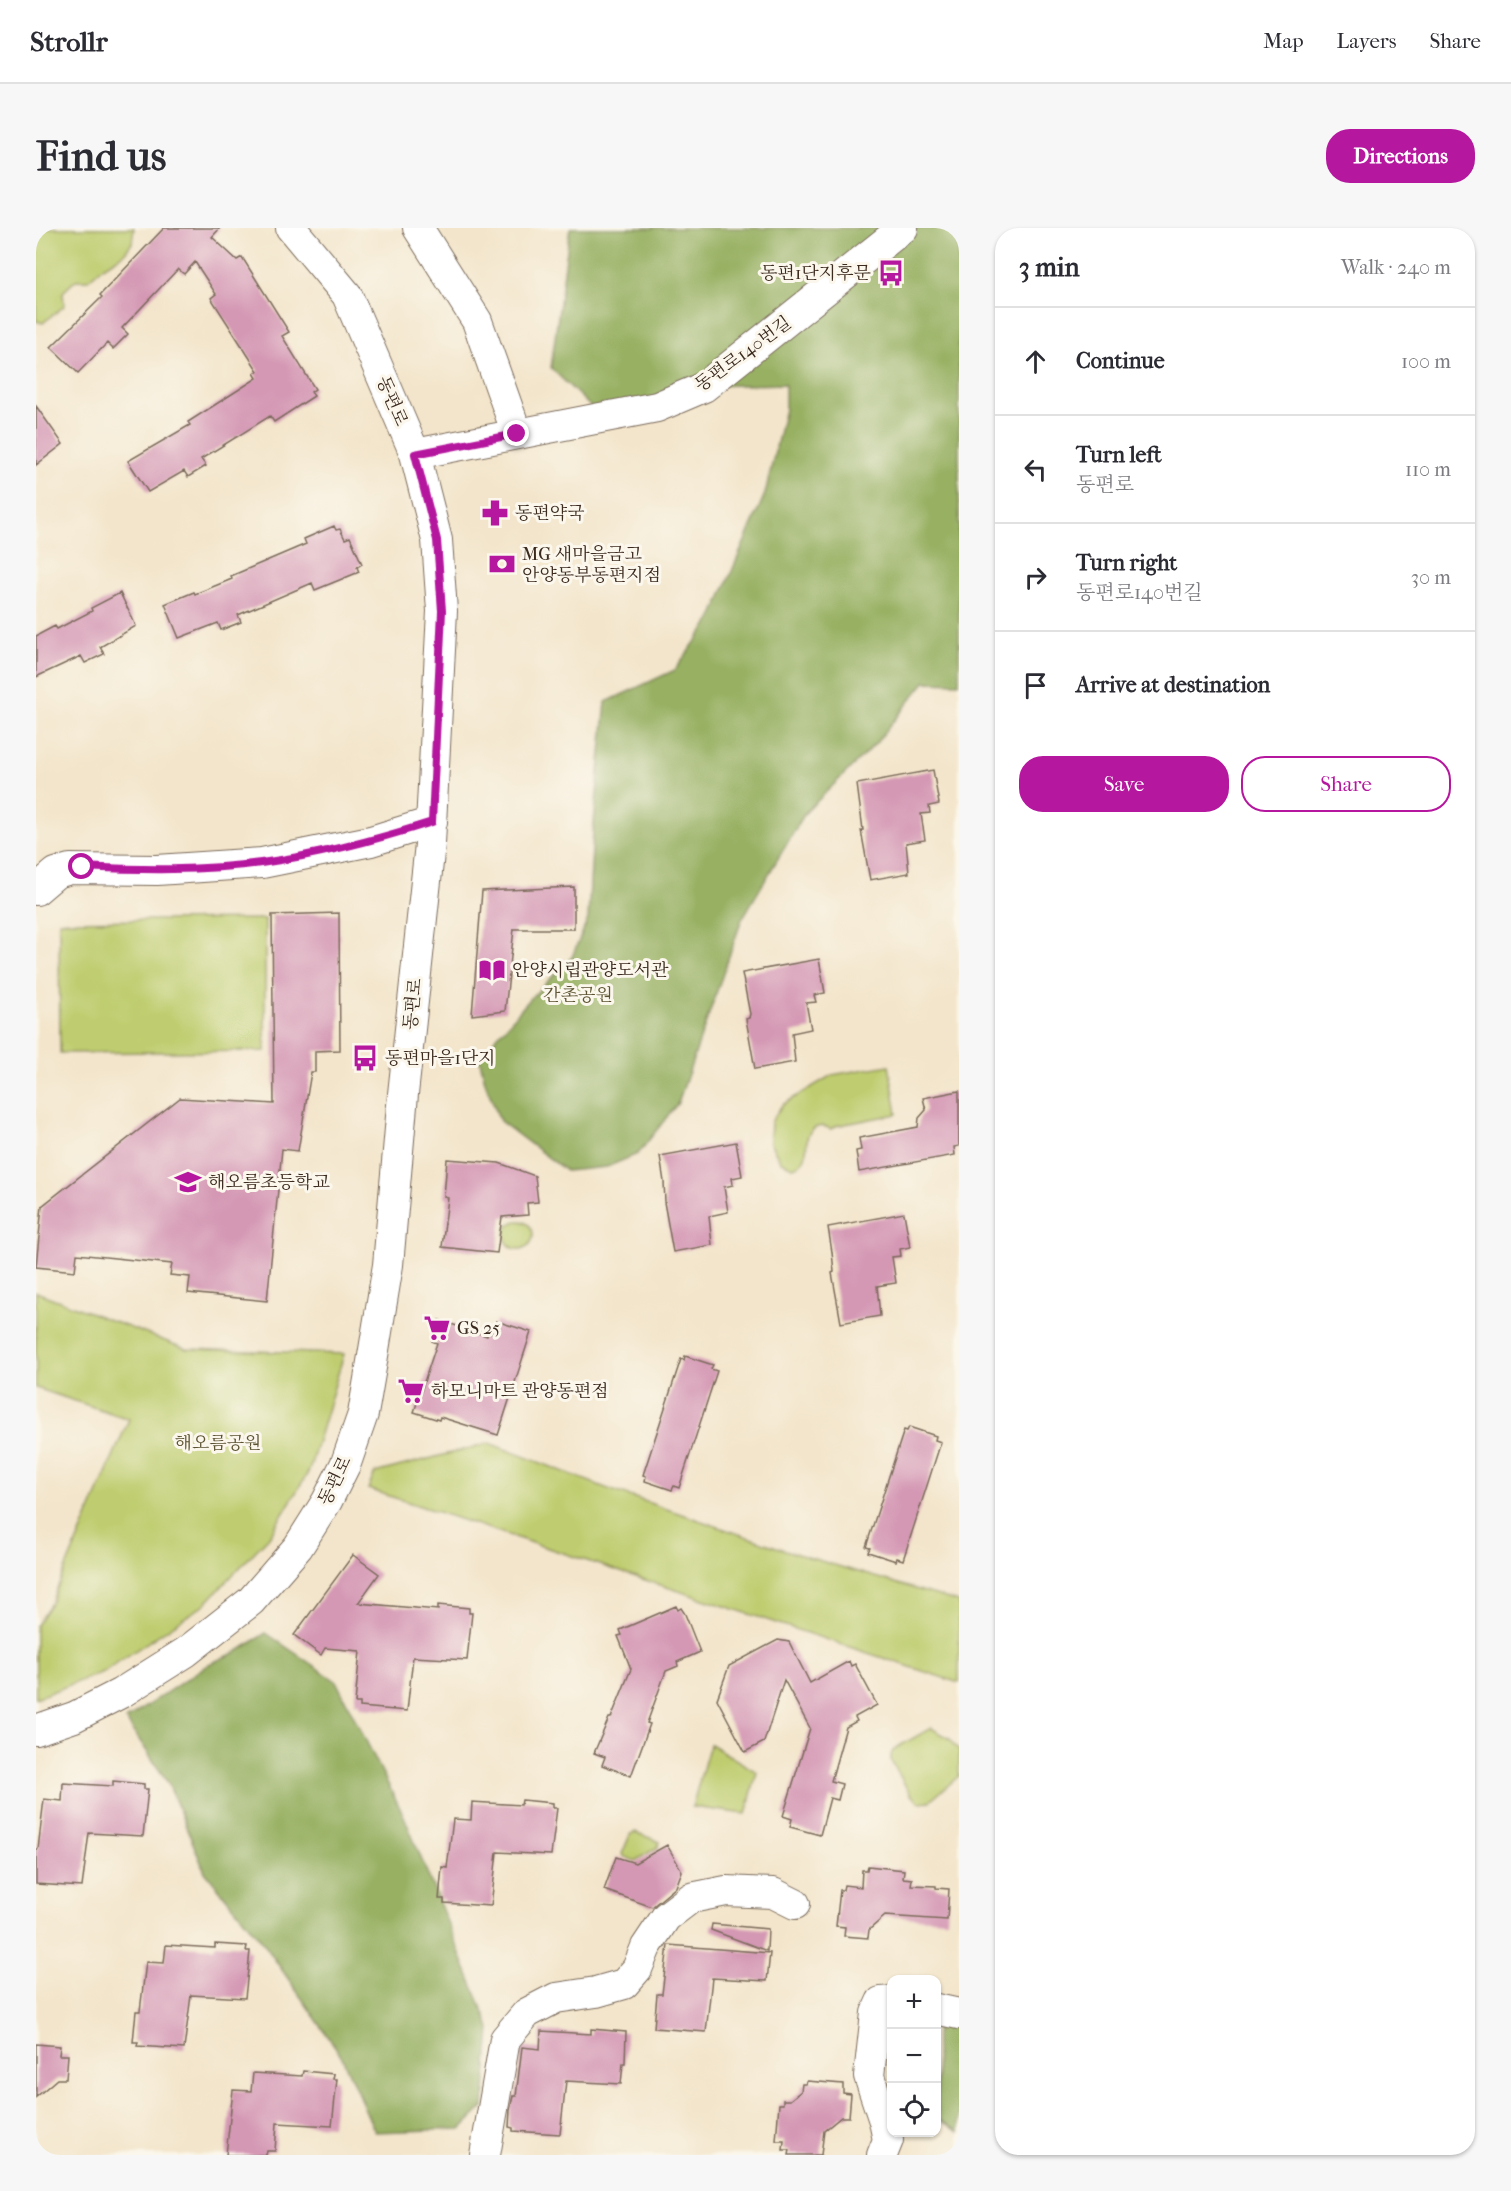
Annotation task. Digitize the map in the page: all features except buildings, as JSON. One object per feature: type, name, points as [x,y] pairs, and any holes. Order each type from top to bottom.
[{"type":"street","name":"동편로","points":[[36,1730],[74,1717],[121,1693],[186,1652],[250,1601],[298,1547],[327,1501],[346,1462],[363,1414],[388,1265],[432,822],[442,611],[437,540],[415,454],[348,295],[291,228]]},
{"type":"street","points":[[418,228],[477,321],[517,434]]},
{"type":"street","name":"동편로140번길","points":[[415,454],[657,407],[704,387],[903,228]]},
{"type":"street","points":[[36,890],[56,873],[70,868],[157,870],[262,863],[371,841],[432,822]]},
{"type":"street","points":[[485,2155],[505,2039],[527,2013],[556,1998],[596,1992],[624,1984],[637,1969],[646,1947],[666,1917],[690,1898],[726,1891],[773,1893],[795,1904]]},
{"type":"street","points":[[882,2155],[888,2140],[869,2076],[876,2013],[881,2002],[887,2001]]},
{"type":"street","points":[[941,2010],[959,2014]]},
{"type":"green space","points":[[37,228],[134,228],[132,243],[124,254],[88,280],[76,280],[63,292],[64,306],[43,323],[36,321]]},
{"type":"green space","name":"간촌공원","points":[[570,228],[959,228],[959,683],[925,682],[876,743],[805,813],[742,919],[678,1103],[638,1154],[607,1167],[566,1171],[500,1121],[485,1082],[479,1057],[531,998],[572,957],[588,919],[593,832],[606,702],[675,670],[711,620],[765,494],[785,409],[785,384],[703,386],[599,415],[551,368]]},
{"type":"green space","points":[[265,919],[265,1051],[60,1053],[59,921]]},
{"type":"green space","points":[[889,1065],[897,1114],[835,1126],[831,1129],[815,1128],[808,1135],[805,1158],[799,1165],[793,1167],[781,1162],[770,1143],[771,1122],[782,1105],[832,1075]]},
{"type":"green space","points":[[519,1221],[529,1225],[533,1235],[529,1245],[519,1249],[509,1245],[505,1235],[509,1225]]},
{"type":"green space","name":"해오름공원","points":[[36,1292],[186,1349],[344,1354],[309,1471],[269,1537],[205,1604],[103,1672],[36,1698],[36,1625],[51,1603],[129,1419],[36,1388]]},
{"type":"green space","points":[[489,1443],[606,1488],[794,1553],[959,1602],[959,1683],[368,1489],[375,1473]]},
{"type":"green space","points":[[266,1633],[336,1681],[404,1816],[490,2028],[484,2107],[461,2129],[375,2132],[341,2055],[262,1941],[205,1872],[168,1783],[126,1720],[209,1664],[237,1652]]},
{"type":"green space","points":[[931,1728],[949,1738],[959,1750],[959,1776],[930,1801],[919,1802],[910,1794],[891,1760],[891,1755],[894,1749]]},
{"type":"green space","points":[[710,1744],[757,1772],[746,1814],[692,1807]]},
{"type":"green space","points":[[635,1832],[660,1842],[658,1847],[635,1861],[622,1854],[630,1835]]},
{"type":"green space","points":[[941,2024],[959,2025],[959,2132],[941,2121]]},
{"type":"place","name":"동편1단지후문","points":[[891,273]]},
{"type":"place","name":"동편약국","points":[[495,513]]},
{"type":"place","name":"MG 새마을금고 안양동부동편지점","points":[[502,564]]},
{"type":"place","name":"안양시립관양도서관","points":[[492,970]]},
{"type":"place","name":"동편마을1단지","points":[[365,1058]]},
{"type":"place","name":"해오름초등학교","points":[[188,1182]]},
{"type":"place","name":"GS 25","points":[[437,1328]]},
{"type":"place","name":"하모니마트 관양동편점","points":[[411,1391]]},
{"type":"route","points":[[82,867],[157,870],[262,863],[371,841],[432,822],[442,611],[437,540],[415,454],[517,434]]}]
